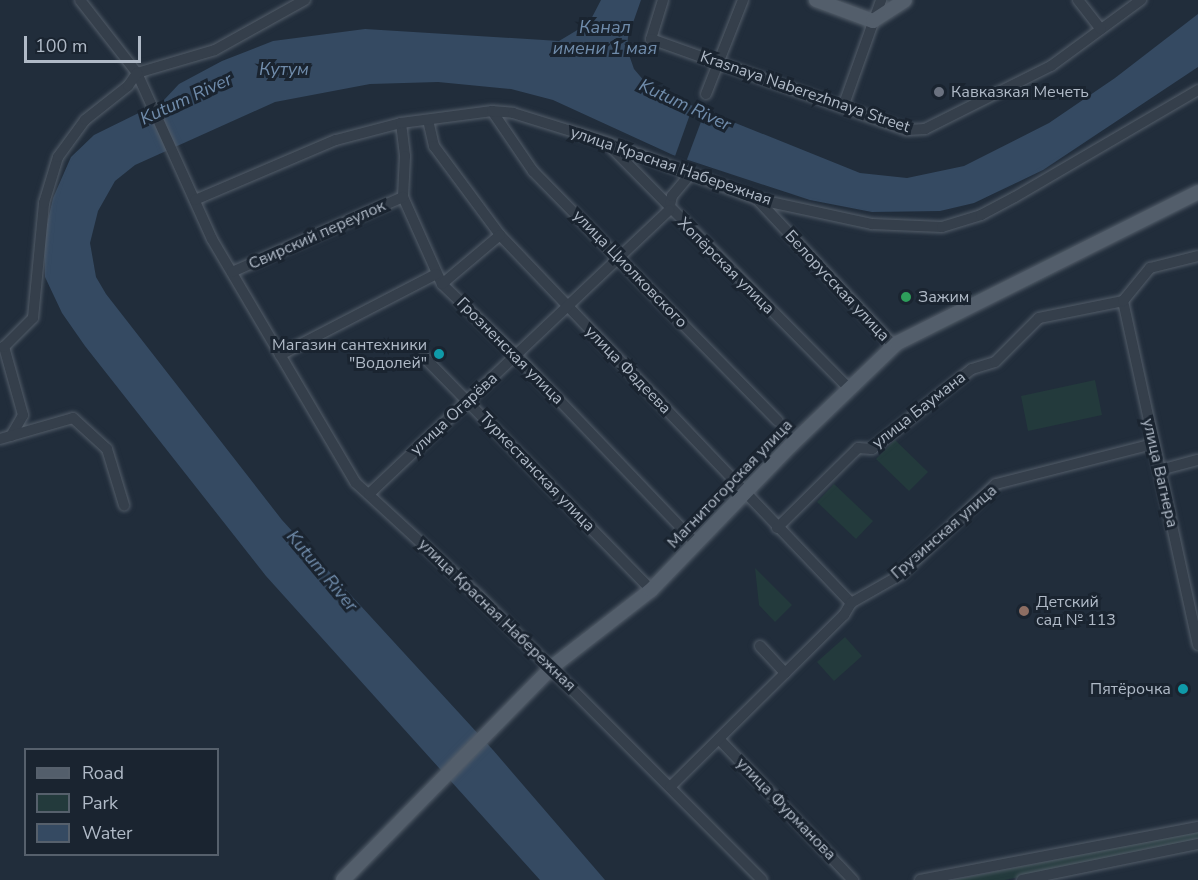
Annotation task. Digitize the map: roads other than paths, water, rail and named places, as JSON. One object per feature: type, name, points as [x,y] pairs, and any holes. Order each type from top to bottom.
[{"type":"main road","points":[[816,0],[873,21],[905,0]]},
{"type":"main road","name":"Магнитогорская улица","points":[[343,880],[500,718],[552,668],[651,590],[849,388],[894,346],[1198,192]]},
{"type":"street","name":"улица Красная Набережная","points":[[80,0],[137,73],[195,200],[232,272],[356,483],[552,668],[762,880]]},
{"type":"street","points":[[11,436],[23,415],[4,347],[33,318],[44,203],[58,157],[85,120],[128,86],[137,73],[215,50],[305,0]]},
{"type":"street","name":"Krasnaya Naberezhnaya Street","points":[[663,0],[651,39],[907,130],[925,129],[1051,66],[1135,2]]},
{"type":"street","points":[[706,94],[743,0]]},
{"type":"street","points":[[843,107],[881,0]]},
{"type":"street","points":[[1078,0],[1101,29]]},
{"type":"street","name":"улица Красная Набережная","points":[[195,200],[336,140],[401,123],[492,111],[513,113],[606,142],[756,199],[872,224],[942,227],[981,215],[1015,197],[1198,90]]},
{"type":"street","name":"улица Циолковского","points":[[492,111],[533,171],[778,421]]},
{"type":"street","name":"улица Фадеева","points":[[428,120],[434,146],[500,235],[747,491],[777,528],[851,603]]},
{"type":"street","name":"Грозненская улица","points":[[401,123],[405,156],[403,197],[439,279],[517,356],[696,542]]},
{"type":"street","name":"Хопёрская улица","points":[[606,142],[669,210],[849,388]]},
{"type":"street","name":"улица Огарёва","points":[[369,494],[669,210],[672,196],[692,173]]},
{"type":"street","name":"Свирский переулок","points":[[232,272],[403,197]]},
{"type":"street","name":"Белорусская улица","points":[[756,199],[894,346]]},
{"type":"street","points":[[280,355],[439,279],[500,235]]},
{"type":"street","points":[[1123,301],[1150,268],[1198,256]]},
{"type":"street","name":"улица Вагнера","points":[[1123,301],[1198,645]]},
{"type":"street","name":"улица Баумана","points":[[777,528],[858,448],[872,449],[972,369],[994,362],[1039,318],[1123,301]]},
{"type":"street","name":"Туркестанская улица","points":[[422,355],[651,590]]},
{"type":"street","points":[[0,439],[73,418],[107,449],[124,505]]},
{"type":"street","name":"Грузинская улица","points":[[670,786],[844,615],[851,603],[900,575],[996,484],[1154,444]]},
{"type":"street","points":[[1160,470],[1198,460]]},
{"type":"street","points":[[760,646],[785,673]]},
{"type":"street","name":"улица Фурманова","points":[[719,739],[853,880]]},
{"type":"street","points":[[920,880],[1198,827]]},
{"type":"street","points":[[1022,880],[1198,844]]},
{"type":"street","points":[[1060,854],[1064,872]]},
{"type":"water","name":"Кутум","points":[[601,0],[641,0],[628,37],[627,49],[634,69],[651,89],[860,173],[907,178],[964,166],[1049,123],[1115,78],[1198,14],[1198,67],[1043,170],[974,203],[940,211],[872,212],[810,200],[673,155],[553,100],[511,89],[438,82],[370,84],[275,102],[135,165],[115,181],[98,211],[90,243],[96,277],[106,294],[282,520],[493,750],[605,880],[540,880],[266,576],[85,346],[62,313],[45,277],[44,237],[53,198],[71,157],[94,135],[163,101],[179,84],[222,61],[273,41],[365,29],[559,41],[589,23]]},
{"type":"place","name":"Кавказкая Мечеть","points":[[939,92]]},
{"type":"place","name":"Зажим","points":[[906,297]]},
{"type":"place","name":"Магазин сантехники \"Водолей\"","points":[[439,354]]},
{"type":"place","name":"Детский сад № 113","points":[[1024,611]]},
{"type":"place","name":"Пятёрочка","points":[[1183,689]]},
{"type":"water label","name":"Канал имени 1 мая","points":[[605,38]]},
{"type":"water label","name":"Kutum River","points":[[186,99]]},
{"type":"water label","name":"Kutum River","points":[[685,105]]},
{"type":"water label","name":"Kutum River","points":[[322,571]]}]
